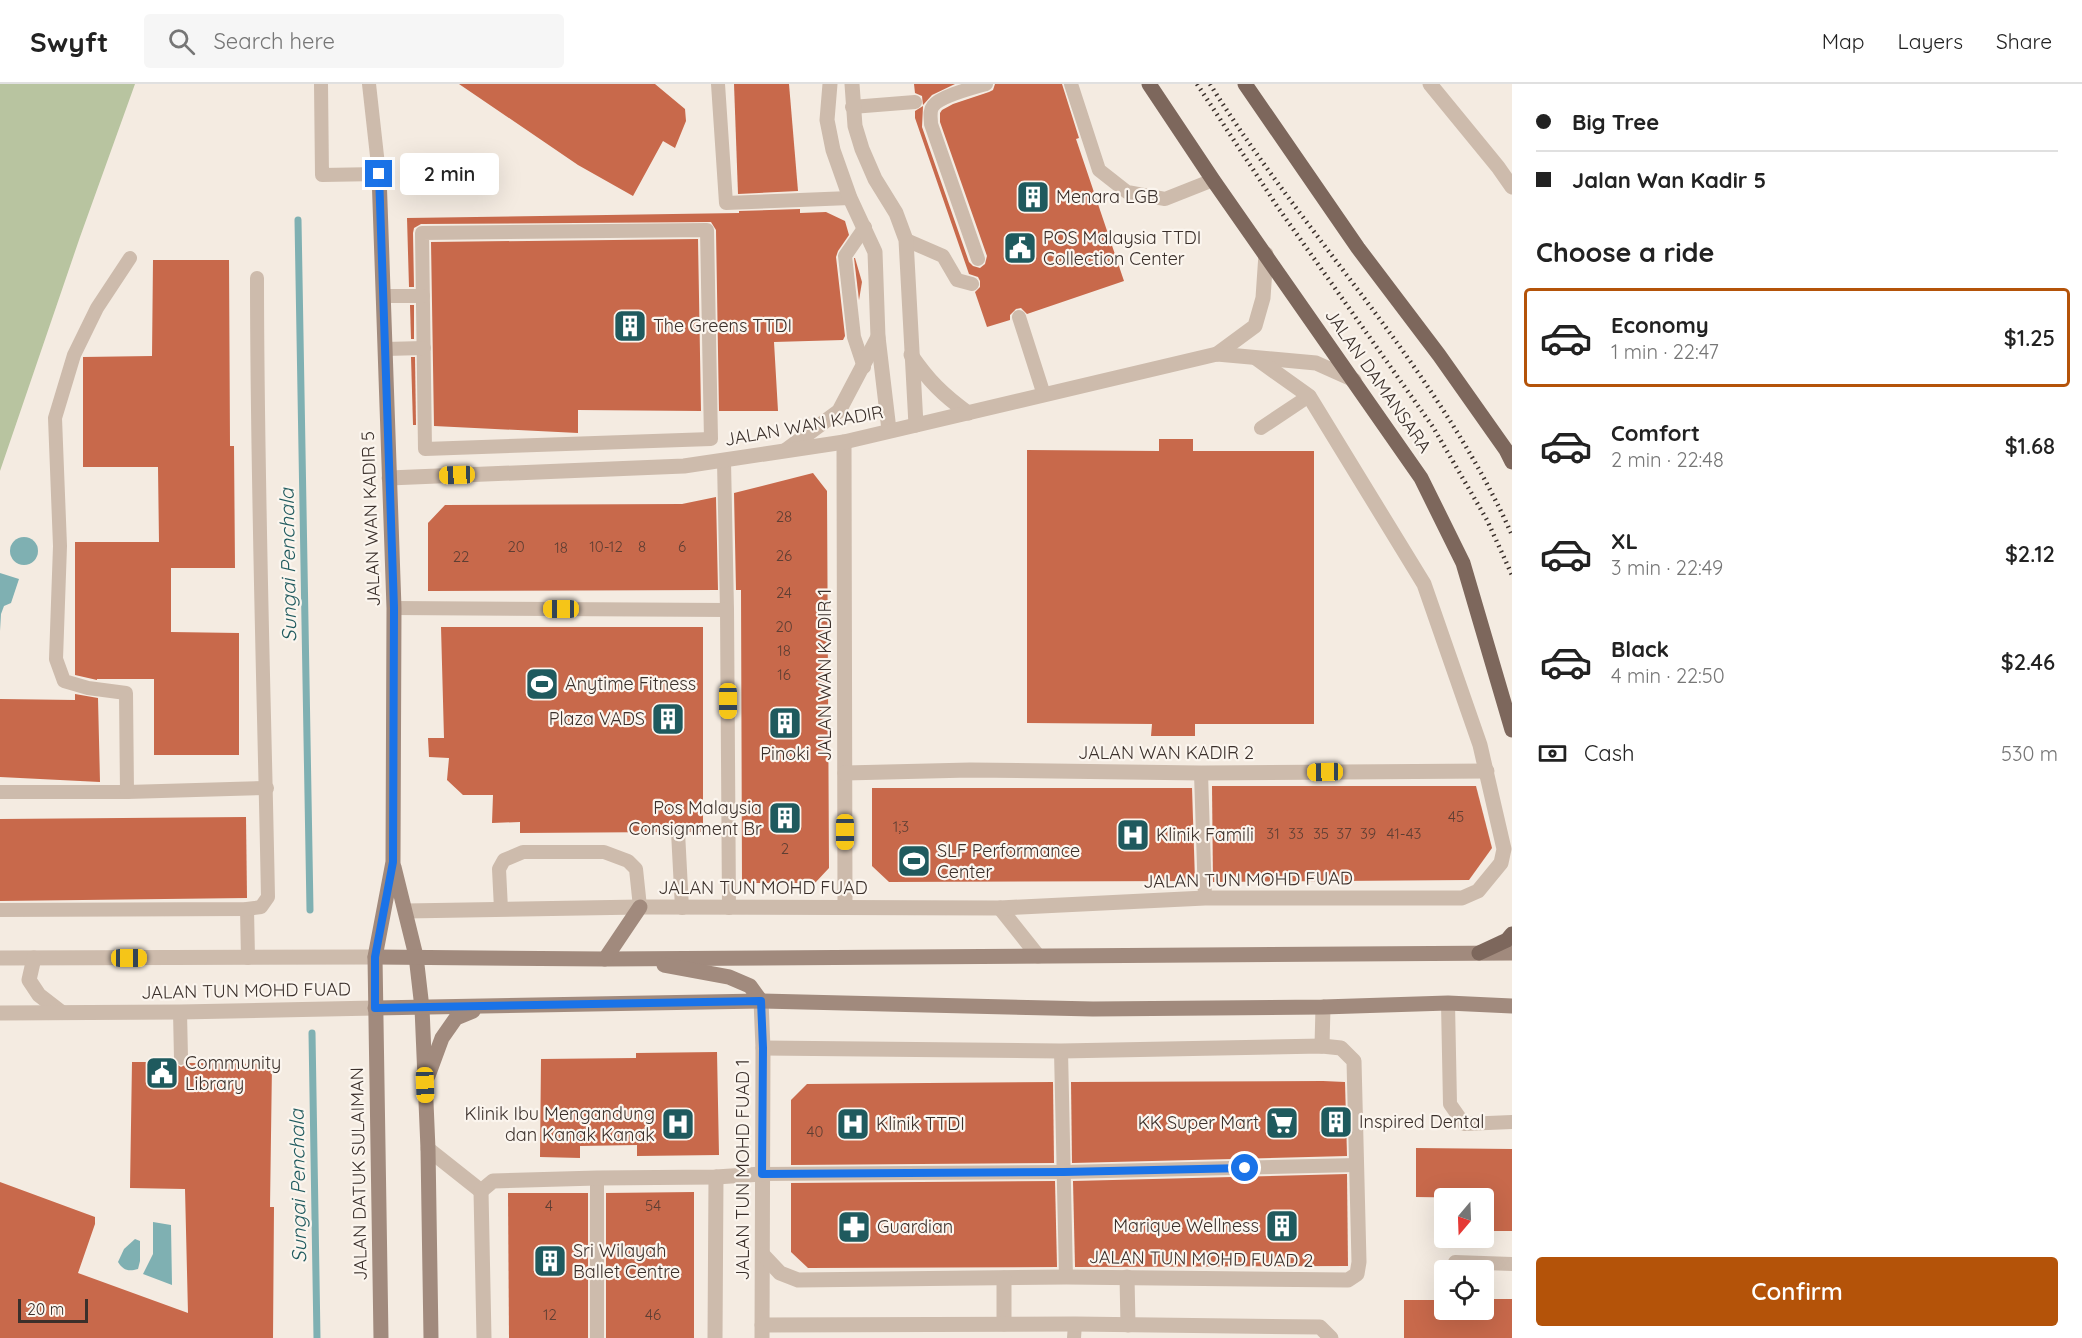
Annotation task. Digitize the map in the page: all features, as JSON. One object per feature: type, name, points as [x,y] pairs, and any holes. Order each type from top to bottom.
[{"type":"main road","name":"JALAN DAMANSARA","points":[[1149,84],[1213,180],[1421,478],[1464,563],[1512,730]]},
{"type":"main road","points":[[1245,84],[1351,238],[1439,355],[1506,450],[1512,462]]},
{"type":"main road","name":"JALAN WAN KADIR 5","points":[[375,957],[393,862],[394,608],[379,174]]},
{"type":"main road","name":"JALAN WAN KADIR 5","points":[[393,862],[416,956],[422,1008]]},
{"type":"main road","points":[[605,959],[640,907]]},
{"type":"main road","points":[[1479,953],[1507,939],[1512,933]]},
{"type":"main road","name":"JALAN TUN MOHD FUAD","points":[[375,957],[629,959],[1512,953]]},
{"type":"main road","name":"JALAN DATUK SULAIMAN","points":[[375,957],[381,1338]]},
{"type":"main road","points":[[629,959],[729,977],[750,986],[761,1001]]},
{"type":"main road","name":"JALAN TUN MOHD FUAD","points":[[375,1008],[761,1001],[1093,1009],[1323,1007],[1448,1003],[1512,1006]]},
{"type":"main road","points":[[425,1085],[442,1038],[456,1018],[482,1007]]},
{"type":"main road","points":[[422,1008],[428,1149],[431,1338]]},
{"type":"street","points":[[830,84],[827,120],[833,150],[850,198],[875,252],[878,337],[890,430]]},
{"type":"street","points":[[852,84],[855,126],[867,162],[896,213],[906,240],[916,425]]},
{"type":"street","points":[[1430,84],[1512,187]]},
{"type":"street","name":"JALAN WAN KADIR","points":[[1218,354],[1255,326],[1263,298],[1266,254]]},
{"type":"street","points":[[784,452],[839,411],[878,337]]},
{"type":"street","name":"JALAN WAN KADIR","points":[[389,478],[684,466],[724,461],[844,442],[1218,354],[1316,363],[1354,380]]},
{"type":"street","points":[[911,355],[928,379],[947,398],[968,413]]},
{"type":"street","name":"JALAN TUN MOHD FUAD","points":[[406,911],[640,907],[1000,908],[1205,898],[1462,898],[1478,891],[1501,863],[1503,849],[1480,745],[1424,584],[1309,396],[1257,359]]},
{"type":"street","name":"JALAN WAN KADIR 1","points":[[844,442],[845,907]]},
{"type":"street","name":"JALAN WAN KADIR 2","points":[[845,773],[970,770],[1201,773],[1486,771]]},
{"type":"street","points":[[1000,908],[1038,956]]},
{"type":"street","name":"JALAN TUN MOHD FUAD","points":[[0,958],[375,957]]},
{"type":"street","points":[[34,958],[29,980],[39,995],[61,1012]]},
{"type":"street","name":"JALAN TUN MOHD FUAD 1","points":[[761,1001],[763,1048],[762,1331]]},
{"type":"street","points":[[763,1048],[1061,1051],[1322,1046],[1323,1007]]},
{"type":"street","name":"JALAN TUN MOHD FUAD","points":[[0,1013],[375,1008]]},
{"type":"street","name":"JALAN TUN MOHD FUAD 2","points":[[763,1255],[780,1273],[798,1280],[1127,1277],[1348,1280],[1357,1274],[1359,1262],[1354,1061],[1341,1048],[1322,1046]]},
{"type":"street","points":[[428,1149],[482,1191]]},
{"type":"street","points":[[484,1338],[482,1191],[493,1181],[716,1177],[762,1174]]},
{"type":"street","points":[[716,1177],[716,1338]]},
{"type":"street","points":[[1127,1277],[1128,1325]]},
{"type":"street","points":[[1004,1278],[1004,1324]]},
{"type":"street","points":[[762,1331],[1004,1324],[1075,1331],[1128,1325],[1320,1327],[1331,1338]]},
{"type":"lane","points":[[321,84],[322,175],[379,174],[369,84]]},
{"type":"lane","points":[[718,84],[726,203],[850,198]]},
{"type":"lane","points":[[978,259],[931,124],[930,112],[933,105],[940,100],[986,84]]},
{"type":"lane","points":[[1071,84],[1100,170],[1127,192],[1165,199],[1213,180]]},
{"type":"lane","points":[[852,107],[915,102]]},
{"type":"lane","points":[[864,367],[854,337],[845,256],[865,227]]},
{"type":"lane","points":[[708,230],[711,439],[425,449],[424,348],[422,232],[708,230]]},
{"type":"lane","points":[[906,240],[943,256],[957,280],[972,284]]},
{"type":"lane","points":[[127,792],[126,693],[88,688],[64,681],[56,659],[60,546],[55,418],[74,355],[98,308],[129,258]]},
{"type":"lane","points":[[0,910],[247,909],[261,907],[268,897],[267,788],[260,595],[257,278]]},
{"type":"lane","points":[[382,296],[423,296]]},
{"type":"lane","points":[[1018,317],[1044,395]]},
{"type":"lane","points":[[385,349],[424,348]]},
{"type":"lane","points":[[1261,428],[1309,396]]},
{"type":"lane","points":[[724,461],[729,908]]},
{"type":"lane","points":[[394,608],[727,610]]},
{"type":"lane","points":[[1201,773],[1205,898]]},
{"type":"lane","points":[[0,792],[127,792],[267,788]]},
{"type":"lane","points":[[678,832],[682,908]]},
{"type":"lane","points":[[501,909],[499,869],[504,860],[523,852],[604,852],[628,861],[636,869],[640,907]]},
{"type":"lane","points":[[247,909],[248,958]]},
{"type":"lane","points":[[1448,1003],[1450,1104],[1464,1124],[1512,1122]]},
{"type":"lane","points":[[180,1012],[181,1058]]},
{"type":"lane","points":[[1061,1051],[1066,1277]]},
{"type":"lane","points":[[762,1174],[1064,1172],[1357,1166]]},
{"type":"lane","points":[[597,1178],[597,1338]]},
{"type":"lane","points":[[1494,1264],[1512,1264]]},
{"type":"green space","points":[[0,84],[135,84],[0,471]]},
{"type":"water","points":[[24,537],[34,541],[38,551],[34,561],[24,565],[14,561],[10,551],[14,541]]},
{"type":"water","points":[[0,573],[19,579],[11,603],[4,606],[1,614],[0,631]]},
{"type":"water","points":[[153,1222],[171,1225],[172,1285],[143,1274],[153,1254]]},
{"type":"water","points":[[135,1239],[140,1241],[138,1269],[126,1270],[118,1262],[124,1249]]},
{"type":"building","points":[[459,84],[655,84],[685,109],[686,121],[675,148],[663,141],[633,196],[578,165]]},
{"type":"building","points":[[734,84],[789,84],[798,191],[738,194]]},
{"type":"building","points":[[914,84],[955,84],[932,95],[923,105],[922,96],[915,93]]},
{"type":"building","name":"Menara LGB","points":[[995,84],[1062,84],[1079,138],[1076,139],[1124,281],[1027,314],[1021,308],[1016,309],[1010,315],[1010,320],[987,327],[975,292],[980,287],[980,281],[978,277],[969,274],[915,118],[915,111],[923,106],[922,127],[969,262],[980,268],[985,264],[987,256],[940,122],[940,113],[953,104],[993,90]]},
{"type":"building","points":[[800,209],[800,213],[826,212],[845,221],[849,235],[836,257],[845,336],[843,340],[774,342],[778,411],[719,411],[716,230],[711,222],[421,224],[414,228],[413,233],[414,287],[409,287],[407,218],[739,213],[739,211]]},
{"type":"building","points":[[698,239],[701,411],[578,410],[578,433],[434,426],[431,242]]},
{"type":"building","points":[[854,258],[862,282],[859,300]]},
{"type":"building","points":[[153,260],[229,260],[230,446],[234,446],[235,568],[171,568],[171,632],[239,633],[239,755],[154,755],[154,679],[97,680],[75,675],[75,542],[159,542],[158,467],[83,467],[83,357],[152,356]]},
{"type":"building","points":[[410,305],[414,305],[414,339],[411,339]]},
{"type":"building","points":[[411,357],[415,357],[416,425],[413,425]]},
{"type":"building","points":[[1159,439],[1193,439],[1193,451],[1314,451],[1314,724],[1195,724],[1195,736],[1151,736],[1152,724],[1027,723],[1027,450],[1159,451]]},
{"type":"building","points":[[813,473],[827,491],[829,868],[815,883],[742,883],[741,590],[736,590],[734,493]]},
{"type":"building","points":[[716,497],[718,590],[428,591],[428,523],[445,505],[682,504]]},
{"type":"building","points":[[441,627],[703,627],[703,832],[687,832],[685,827],[678,823],[673,825],[669,832],[520,833],[520,822],[492,823],[493,795],[463,795],[447,780],[449,758],[429,757],[428,738],[444,738]]},
{"type":"building","points":[[75,694],[98,698],[100,782],[0,777],[0,699],[75,700]]},
{"type":"building","points":[[1212,786],[1476,786],[1492,848],[1469,880],[1213,882]]},
{"type":"building","points":[[872,788],[1192,788],[1195,881],[889,882],[872,866]]},
{"type":"building","points":[[246,817],[247,898],[0,901],[0,819]]},
{"type":"building","name":"Klinik Ibu Mengandung dan Kanak Kanak","points":[[717,1052],[719,1155],[637,1156],[637,1145],[580,1146],[580,1158],[540,1157],[541,1059],[636,1058],[636,1053]]},
{"type":"building","points":[[132,1062],[173,1062],[181,1067],[189,1063],[272,1064],[270,1207],[274,1207],[273,1338],[0,1338],[0,1182],[95,1217],[95,1224],[78,1273],[188,1313],[185,1189],[130,1188]]},
{"type":"building","points":[[1053,1082],[1054,1163],[791,1165],[791,1100],[807,1084]]},
{"type":"building","points":[[1071,1082],[1345,1082],[1347,1156],[1072,1163]]},
{"type":"building","points":[[1416,1148],[1512,1149],[1512,1231],[1494,1231],[1494,1188],[1434,1188],[1434,1197],[1416,1197]]},
{"type":"building","points":[[1347,1174],[1348,1266],[1075,1267],[1073,1181]]},
{"type":"building","points":[[1055,1181],[1057,1267],[808,1268],[791,1252],[791,1183]]},
{"type":"building","points":[[694,1192],[694,1338],[606,1338],[606,1193]]},
{"type":"building","points":[[508,1193],[588,1193],[588,1338],[509,1338]]},
{"type":"building","points":[[1494,1299],[1512,1299],[1512,1338],[1404,1338],[1404,1300],[1434,1300],[1434,1320],[1494,1320]]},
{"type":"waterway","name":"Sungai Penchala","points":[[298,220],[310,910]]},
{"type":"waterway","name":"Sungai Penchala","points":[[312,1033],[317,1338]]},
{"type":"railway","points":[[1197,84],[1279,209],[1433,427],[1487,520],[1512,575]]},
{"type":"railway","points":[[1210,84],[1287,196],[1369,305],[1447,416],[1482,474],[1512,535]]},
{"type":"place","name":"Menara LGB","points":[[1033,197]]},
{"type":"place","name":"POS Malaysia TTDI Collection Center","points":[[1020,248]]},
{"type":"place","name":"The Greens TTDI","points":[[630,326]]},
{"type":"place","name":"Anytime Fitness","points":[[542,684]]},
{"type":"place","name":"Plaza VADS","points":[[668,719]]},
{"type":"place","name":"Pinoki","points":[[785,723]]},
{"type":"place","name":"Pos Malaysia Consignment Br","points":[[785,818]]},
{"type":"place","name":"Klinik Famili","points":[[1133,835]]},
{"type":"place","name":"SLF Performance Center","points":[[914,861]]},
{"type":"place","name":"Community Library","points":[[162,1073]]},
{"type":"place","name":"Inspired Dental","points":[[1336,1122]]},
{"type":"place","name":"KK Super Mart","points":[[1282,1123]]},
{"type":"place","name":"Klinik Ibu Mengandung dan Kanak Kanak","points":[[678,1124]]},
{"type":"place","name":"Klinik TTDI","points":[[853,1124]]},
{"type":"place","name":"Marique Wellness","points":[[1282,1226]]},
{"type":"place","name":"Guardian","points":[[854,1227]]},
{"type":"place","name":"Sri Wilayah Ballet Centre","points":[[550,1261]]},
{"type":"route","points":[[379,174],[394,608],[393,862],[375,957],[375,1008],[761,1001],[762,1174],[1245,1168]]}]
